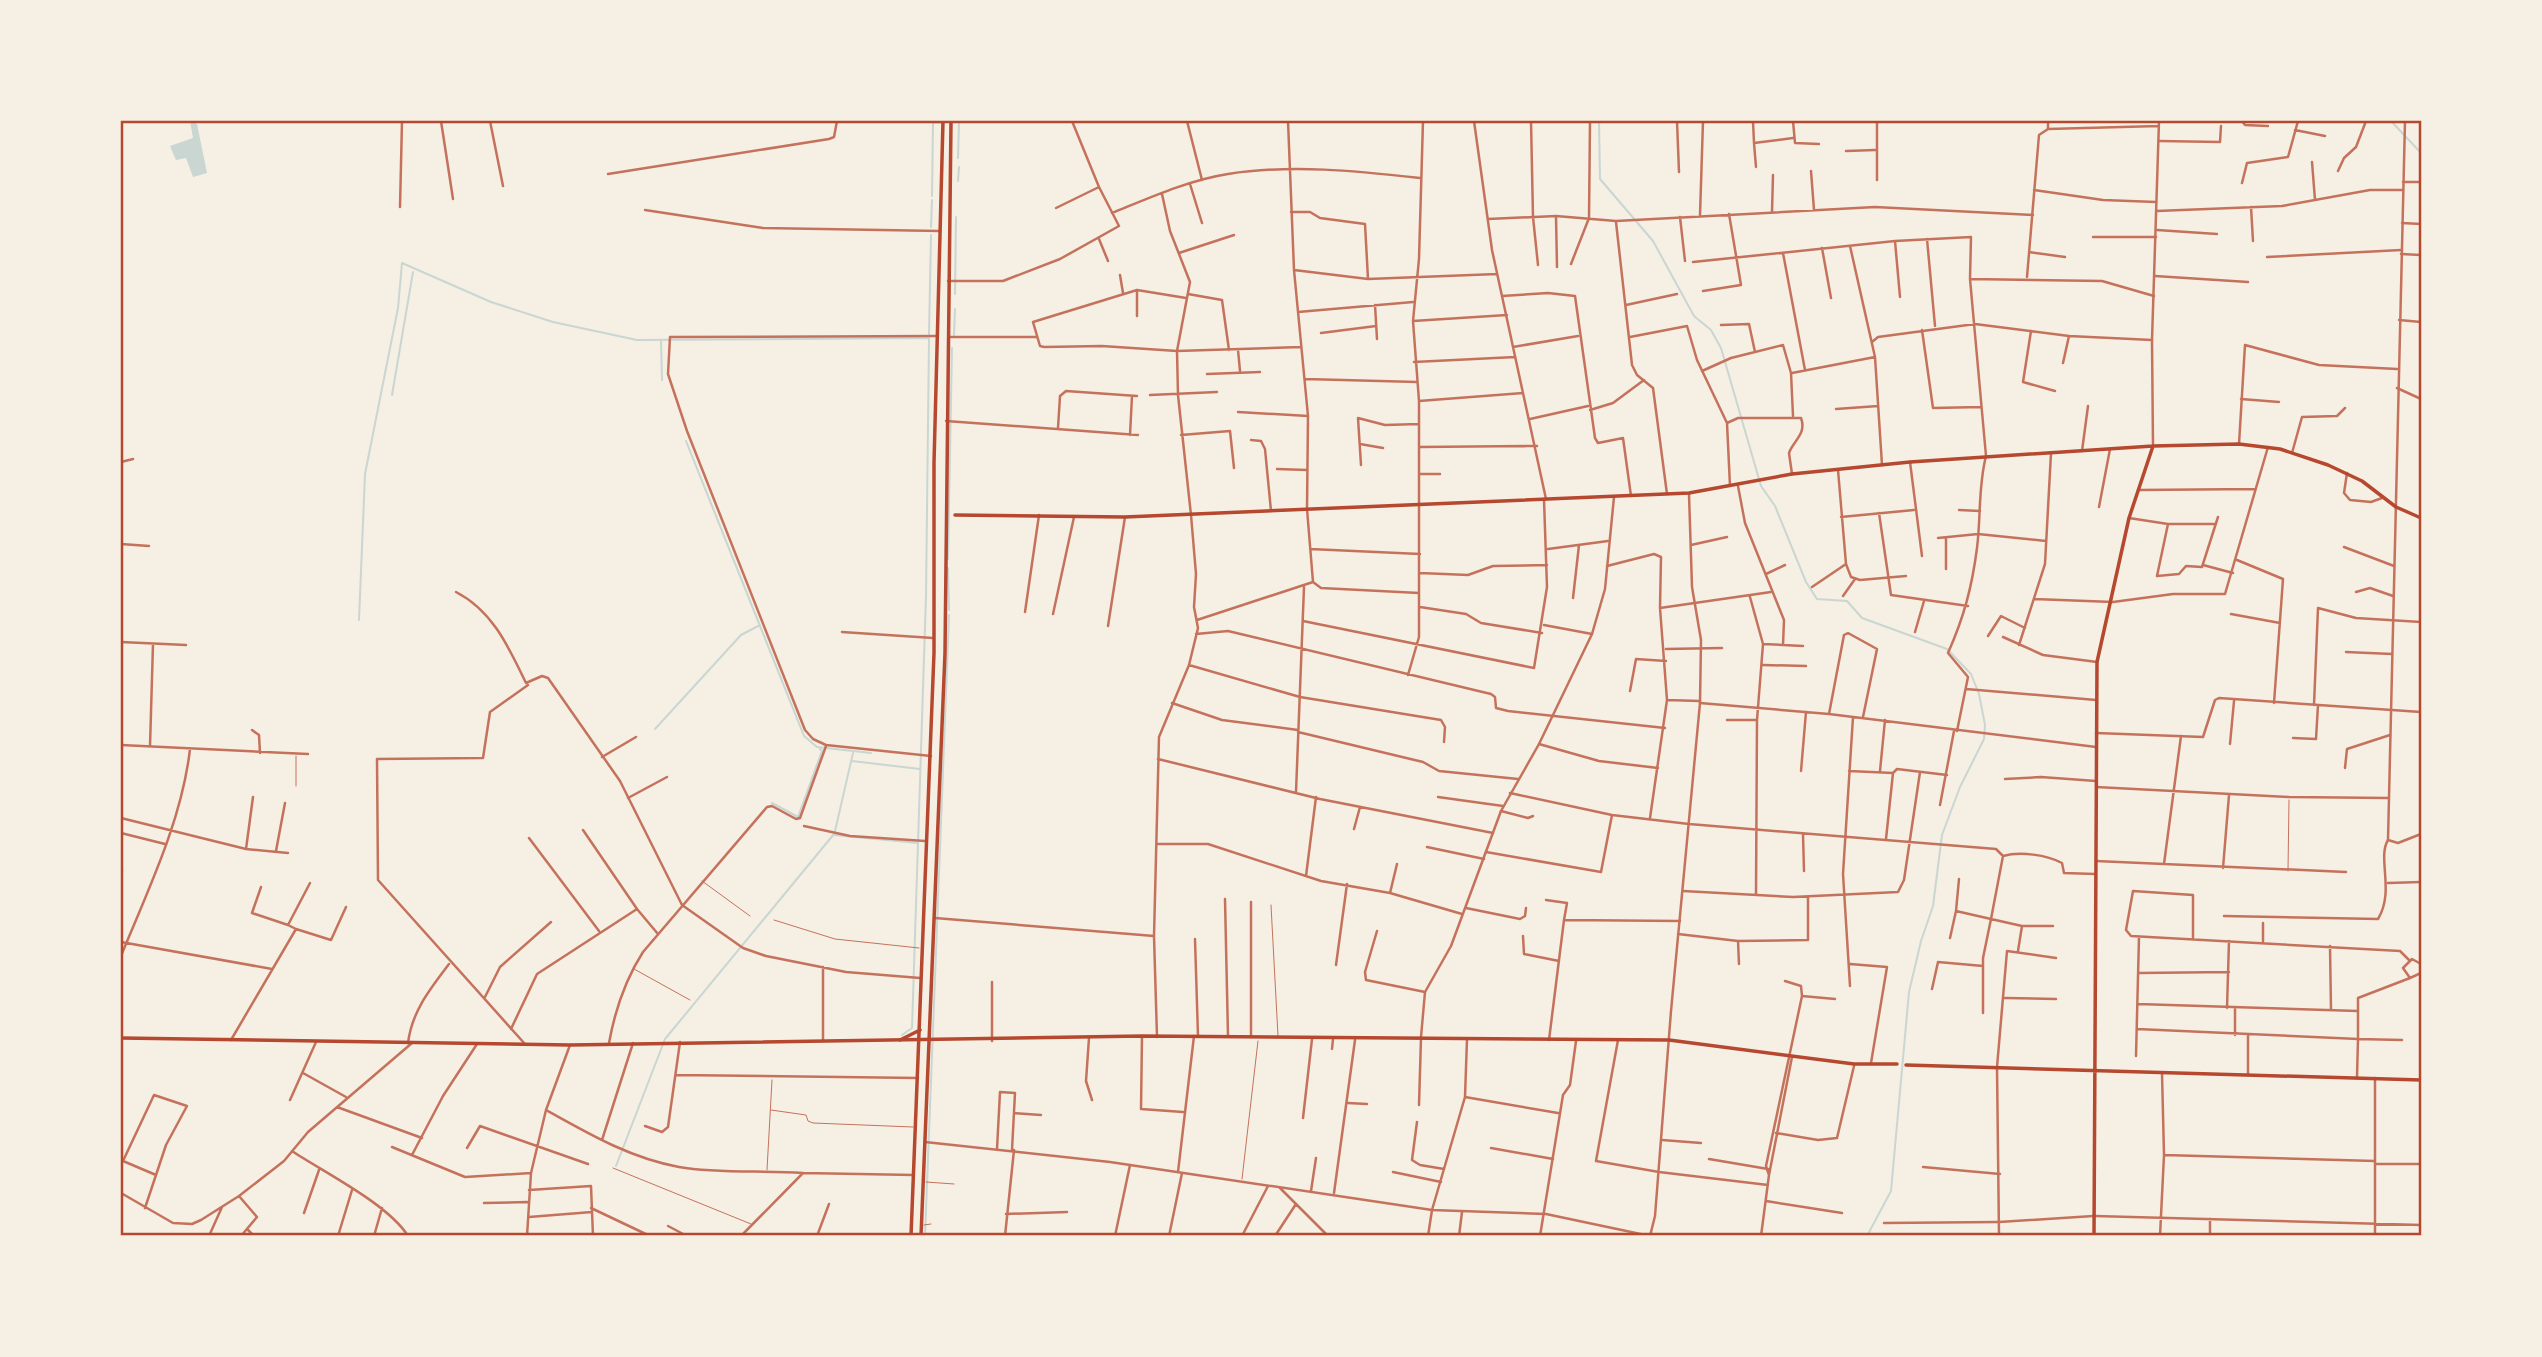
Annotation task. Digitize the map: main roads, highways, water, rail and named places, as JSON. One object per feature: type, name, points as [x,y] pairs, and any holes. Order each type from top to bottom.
[{"type":"main road","points":[[911,1236],[920,1040],[919,948],[934,653],[937,335],[943,121]]},
{"type":"main road","points":[[921,1236],[945,653],[951,337],[951,121]]},
{"type":"main road","points":[[955,514],[1125,517],[1689,493],[1792,474],[1910,462],[2153,446],[2239,444],[2292,453],[2347,473],[2396,508],[2421,518]]},
{"type":"main road","points":[[2094,1236],[2097,662],[2113,602],[2129,518],[2153,446]]},
{"type":"main road","points":[[934,653],[945,653]]},
{"type":"main road","points":[[900,1040],[920,1030]]},
{"type":"main road","points":[[121,1038],[570,1045],[659,1042],[992,1041],[1142,1036],[1355,1040],[1669,1040],[1854,1064],[1897,1065]]},
{"type":"main road","points":[[1906,1065],[2421,1080]]},
{"type":"waterway","points":[[958,158],[959,121]]},
{"type":"waterway","points":[[1599,121],[1600,179],[1653,241],[1694,316],[1711,330],[1721,348],[1761,486],[1775,506],[1806,582],[1817,599],[1847,601],[1862,618],[1947,649],[1971,674],[1979,694],[1985,725],[1984,739],[1960,787],[1942,835],[1933,906],[1921,941],[1909,992],[1891,1191],[1867,1236]]},
{"type":"waterway","points":[[2391,121],[2421,153]]},
{"type":"waterway","points":[[932,196],[933,123]]},
{"type":"waterway","points":[[958,181],[959,167]]},
{"type":"waterway","points":[[931,227],[932,200]]},
{"type":"waterway","points":[[955,294],[956,217]]},
{"type":"waterway","points":[[929,334],[931,235]]},
{"type":"waterway","points":[[359,620],[365,474],[398,308],[402,263],[491,302],[553,322],[637,340],[929,338]]},
{"type":"waterway","points":[[392,395],[413,272]]},
{"type":"waterway","points":[[954,335],[955,309]]},
{"type":"waterway","points":[[902,1035],[912,1028],[926,596],[929,338]]},
{"type":"waterway","points":[[661,340],[662,380]]},
{"type":"waterway","points":[[948,559],[952,348]]},
{"type":"waterway","points":[[686,441],[804,736],[817,747],[871,753]]},
{"type":"waterway","points":[[948,568],[949,610]]},
{"type":"waterway","points":[[925,1236],[949,615]]},
{"type":"waterway","points":[[655,729],[741,635],[760,625]]},
{"type":"waterway","points":[[772,803],[798,817],[822,751],[820,749]]},
{"type":"waterway","points":[[835,831],[853,753]]},
{"type":"waterway","points":[[852,761],[920,769]]},
{"type":"waterway","points":[[616,1166],[665,1039],[834,834]]},
{"type":"waterway","points":[[834,835],[918,843]]}]
